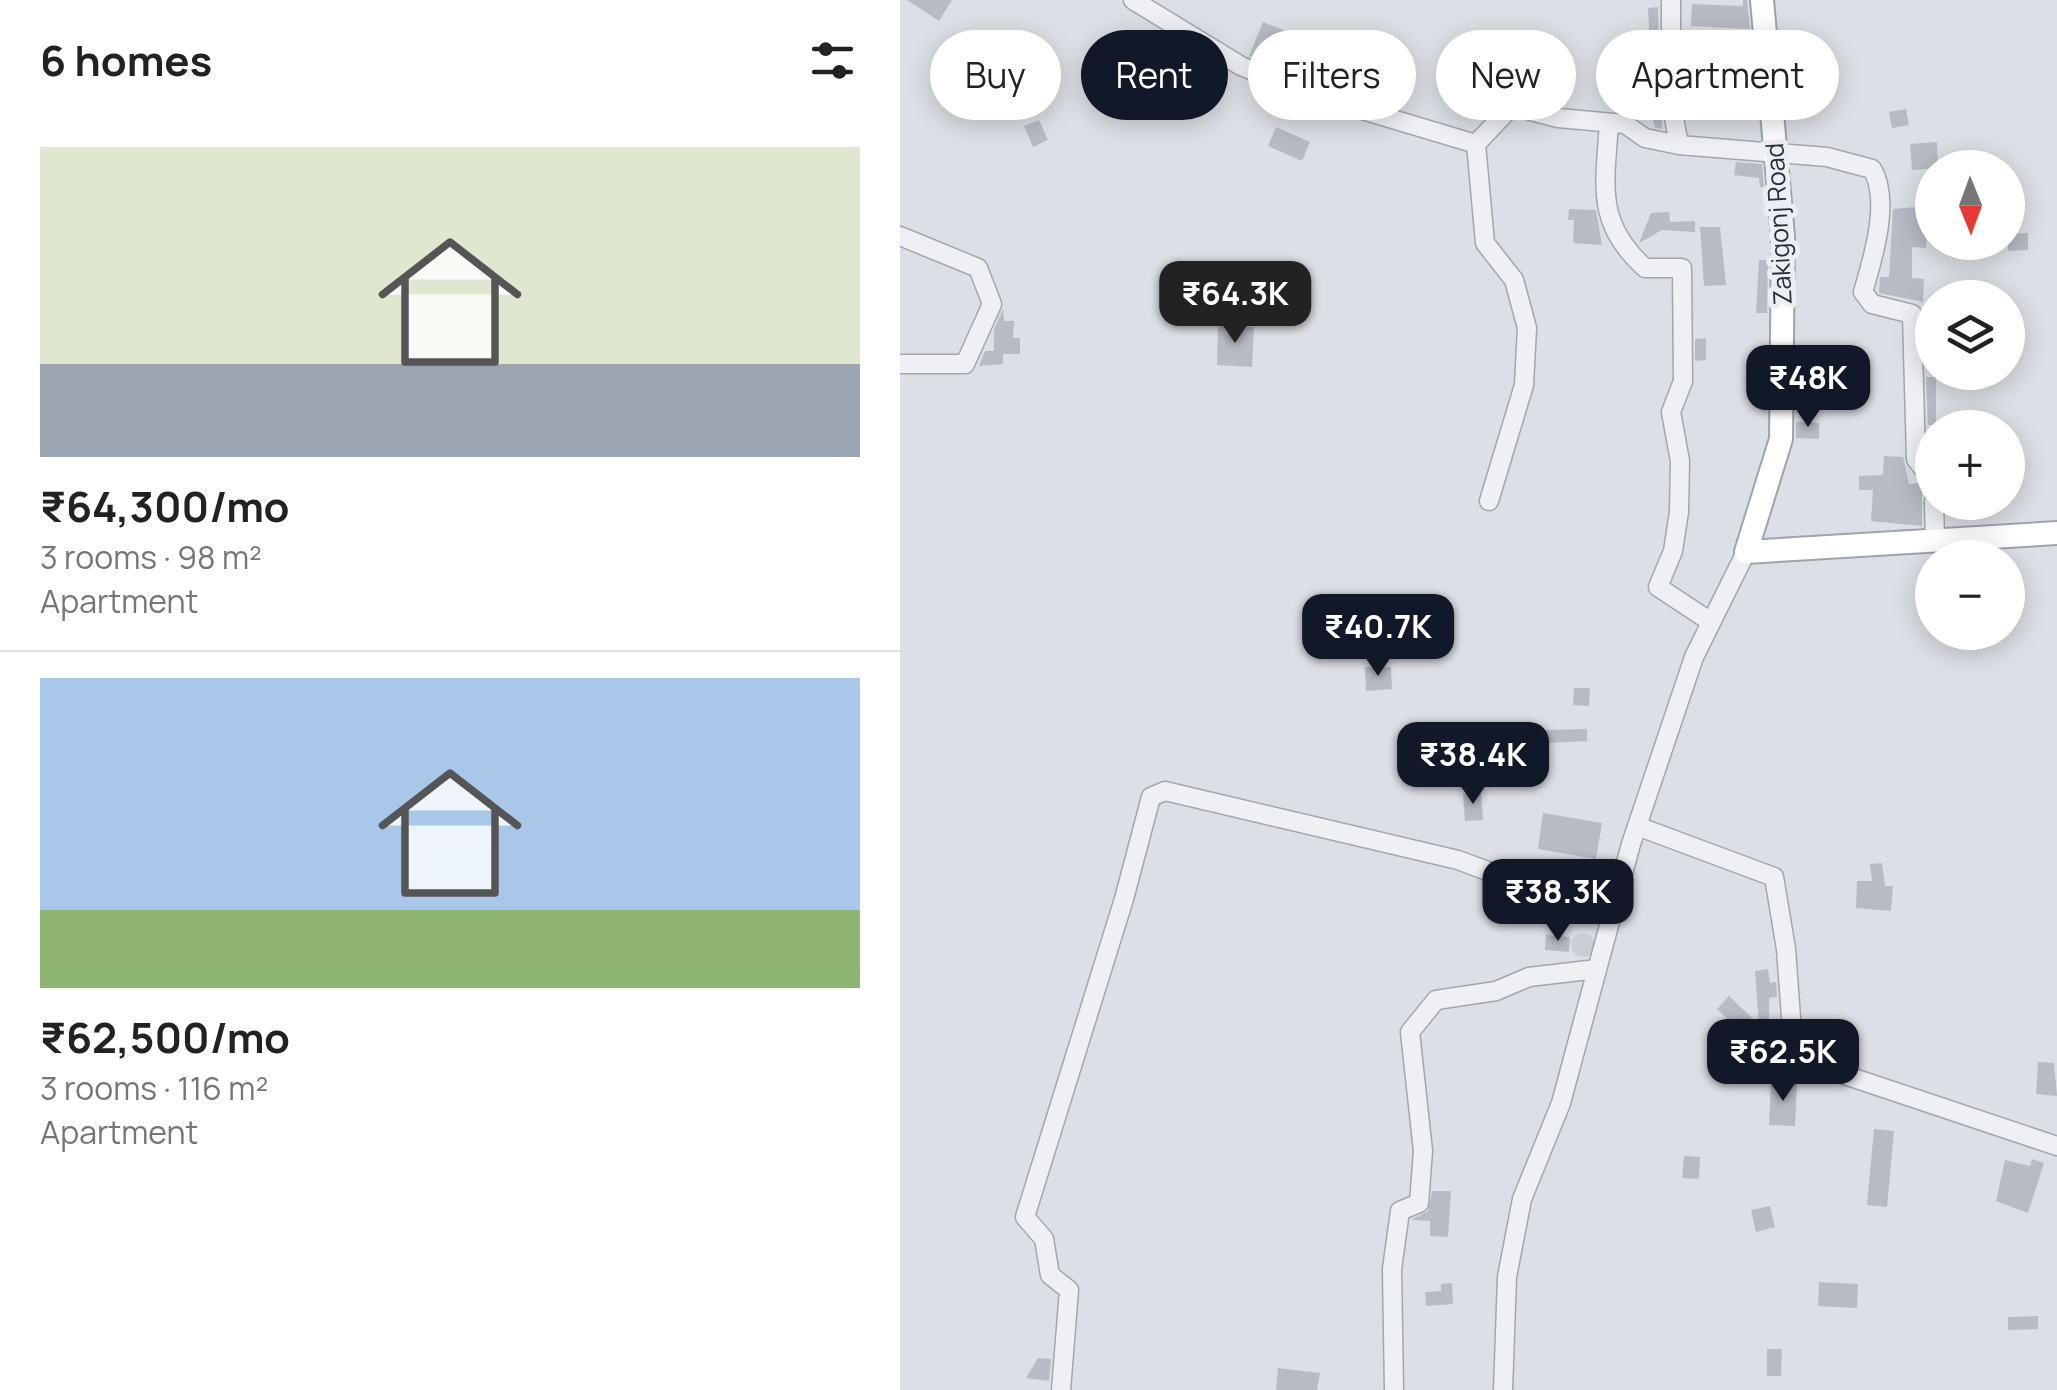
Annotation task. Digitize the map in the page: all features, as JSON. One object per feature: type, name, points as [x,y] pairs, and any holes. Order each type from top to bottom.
[{"type":"main road","name":"Zakigonj Road","points":[[1746,552],[1781,438],[1783,237],[1762,0]]},
{"type":"main road","points":[[1952,540],[2057,534]]},
{"type":"main road","points":[[1746,552],[1915,542]]},
{"type":"street","points":[[1133,0],[1241,66],[1312,95],[1476,144]]},
{"type":"street","points":[[1671,0],[1670,52],[1680,71],[1674,118],[1679,145]]},
{"type":"street","points":[[1489,501],[1524,386],[1526,328],[1514,280],[1484,243],[1476,144],[1512,106],[1558,118],[1624,124],[1646,138],[1679,145],[1827,157],[1872,169],[1880,183],[1874,252],[1863,292],[1872,304],[1912,314],[1915,422]]},
{"type":"street","points":[[1609,124],[1604,202],[1620,245],[1646,268],[1682,268],[1683,380],[1671,412],[1680,461],[1679,512],[1673,552],[1658,587],[1711,622]]},
{"type":"street","points":[[900,236],[978,268],[992,304],[965,364],[900,364]]},
{"type":"street","points":[[1503,1390],[1507,1277],[1522,1199],[1561,1104],[1637,826],[1694,657],[1746,552]]},
{"type":"street","points":[[1061,1390],[1069,1290],[1050,1274],[1044,1238],[1025,1217],[1124,900],[1150,796],[1164,791],[1458,860],[1533,888],[1615,902]]},
{"type":"street","points":[[1637,826],[1774,877],[1786,949],[1794,1058],[2057,1146]]},
{"type":"street","points":[[1394,1390],[1392,1269],[1400,1211],[1419,1203],[1423,1151],[1410,1032],[1436,1000],[1496,992],[1530,977],[1597,969]]},
{"type":"shaded area","points":[[1583,933],[1595,945],[1583,957],[1571,945]]},
{"type":"building","points":[[907,0],[952,0],[939,21]]},
{"type":"building","points":[[1743,0],[1747,0],[1750,29],[1691,26],[1692,4],[1743,6]]},
{"type":"building","points":[[1658,7],[1658,30],[1649,30],[1648,8]]},
{"type":"building","points":[[1263,22],[1283,30],[1260,30]]},
{"type":"building","points":[[1906,109],[1909,125],[1892,128],[1889,112]]},
{"type":"building","points":[[1039,120],[1048,140],[1033,147],[1024,126]]},
{"type":"building","points":[[1653,120],[1662,120],[1662,129],[1655,127]]},
{"type":"building","points":[[1276,127],[1310,142],[1302,161],[1268,146]]},
{"type":"building","points":[[1937,142],[1937,150],[1915,150],[1912,170],[1910,144]]},
{"type":"building","points":[[1736,162],[1762,164],[1764,187],[1760,187],[1759,178],[1734,175]]},
{"type":"building","points":[[1915,207],[1912,278],[1924,279],[1915,280],[1915,300],[1879,293],[1880,277],[1889,277],[1893,209]]},
{"type":"building","points":[[1569,209],[1596,210],[1602,245],[1573,243],[1574,220],[1568,220]]},
{"type":"building","points":[[1669,212],[1670,222],[1695,221],[1695,232],[1662,230],[1639,243],[1651,213]]},
{"type":"building","points":[[1700,227],[1720,227],[1726,285],[1704,286]]},
{"type":"building","points":[[1759,260],[1768,260],[1767,313],[1756,313]]},
{"type":"building","points":[[1214,277],[1255,290],[1249,310],[1208,297]]},
{"type":"building","points":[[1003,309],[1004,321],[1014,321],[1013,338],[1020,338],[1020,354],[1003,354],[1003,364],[979,366],[985,351],[994,351],[994,329]]},
{"type":"building","points":[[1218,325],[1254,327],[1252,367],[1217,365]]},
{"type":"building","points":[[1706,338],[1706,360],[1695,361],[1695,339]]},
{"type":"building","points":[[1927,390],[1936,390],[1936,410],[1927,410]]},
{"type":"building","points":[[1796,422],[1819,423],[1819,439],[1796,438]]},
{"type":"building","points":[[1884,456],[1903,457],[1909,484],[1915,483],[1915,520],[1922,520],[1922,526],[1871,521],[1873,490],[1859,490],[1859,476],[1883,475]]},
{"type":"building","points":[[1365,667],[1391,667],[1392,689],[1366,691]]},
{"type":"building","points":[[1574,688],[1590,688],[1589,706],[1573,705]]},
{"type":"building","points":[[1587,729],[1587,741],[1546,743],[1545,730]]},
{"type":"building","points":[[1499,768],[1499,786],[1480,786],[1480,769]]},
{"type":"building","points":[[1481,792],[1483,820],[1465,821],[1463,794]]},
{"type":"building","points":[[1543,813],[1602,823],[1596,859],[1538,849]]},
{"type":"building","points":[[1882,863],[1885,886],[1893,886],[1891,911],[1856,908],[1857,881],[1872,881],[1870,864]]},
{"type":"building","points":[[1511,895],[1562,906],[1561,911],[1513,912]]},
{"type":"building","points":[[1546,935],[1570,937],[1569,952],[1545,950]]},
{"type":"building","points":[[1768,969],[1770,983],[1776,982],[1777,997],[1769,998],[1769,1044],[1761,1044],[1760,1034],[1731,1035],[1731,1022],[1717,1009],[1729,996],[1759,1025],[1755,971]]},
{"type":"building","points":[[2038,1062],[2054,1063],[2057,1096],[2036,1094]]},
{"type":"building","points":[[1771,1082],[1797,1084],[1795,1126],[1769,1125]]},
{"type":"building","points":[[1874,1129],[1894,1131],[1887,1207],[1867,1205]]},
{"type":"building","points":[[1684,1156],[1700,1157],[1699,1179],[1682,1178]]},
{"type":"building","points":[[2032,1159],[2044,1163],[2028,1213],[1996,1201],[2005,1160],[2030,1166]]},
{"type":"building","points":[[1432,1191],[1451,1191],[1448,1237],[1430,1236],[1430,1221],[1411,1220],[1428,1211]]},
{"type":"building","points":[[1770,1206],[1775,1227],[1756,1232],[1751,1210]]},
{"type":"building","points":[[1819,1282],[1858,1284],[1857,1308],[1818,1306]]},
{"type":"building","points":[[1452,1283],[1453,1304],[1426,1306],[1425,1292],[1441,1291],[1441,1284]]},
{"type":"building","points":[[2038,1316],[2038,1329],[2008,1330],[2008,1317]]},
{"type":"building","points":[[1767,1349],[1782,1349],[1781,1376],[1767,1376]]},
{"type":"building","points":[[1038,1358],[1051,1359],[1049,1381],[1026,1378]]},
{"type":"building","points":[[1278,1368],[1320,1373],[1317,1390],[1276,1390]]}]
